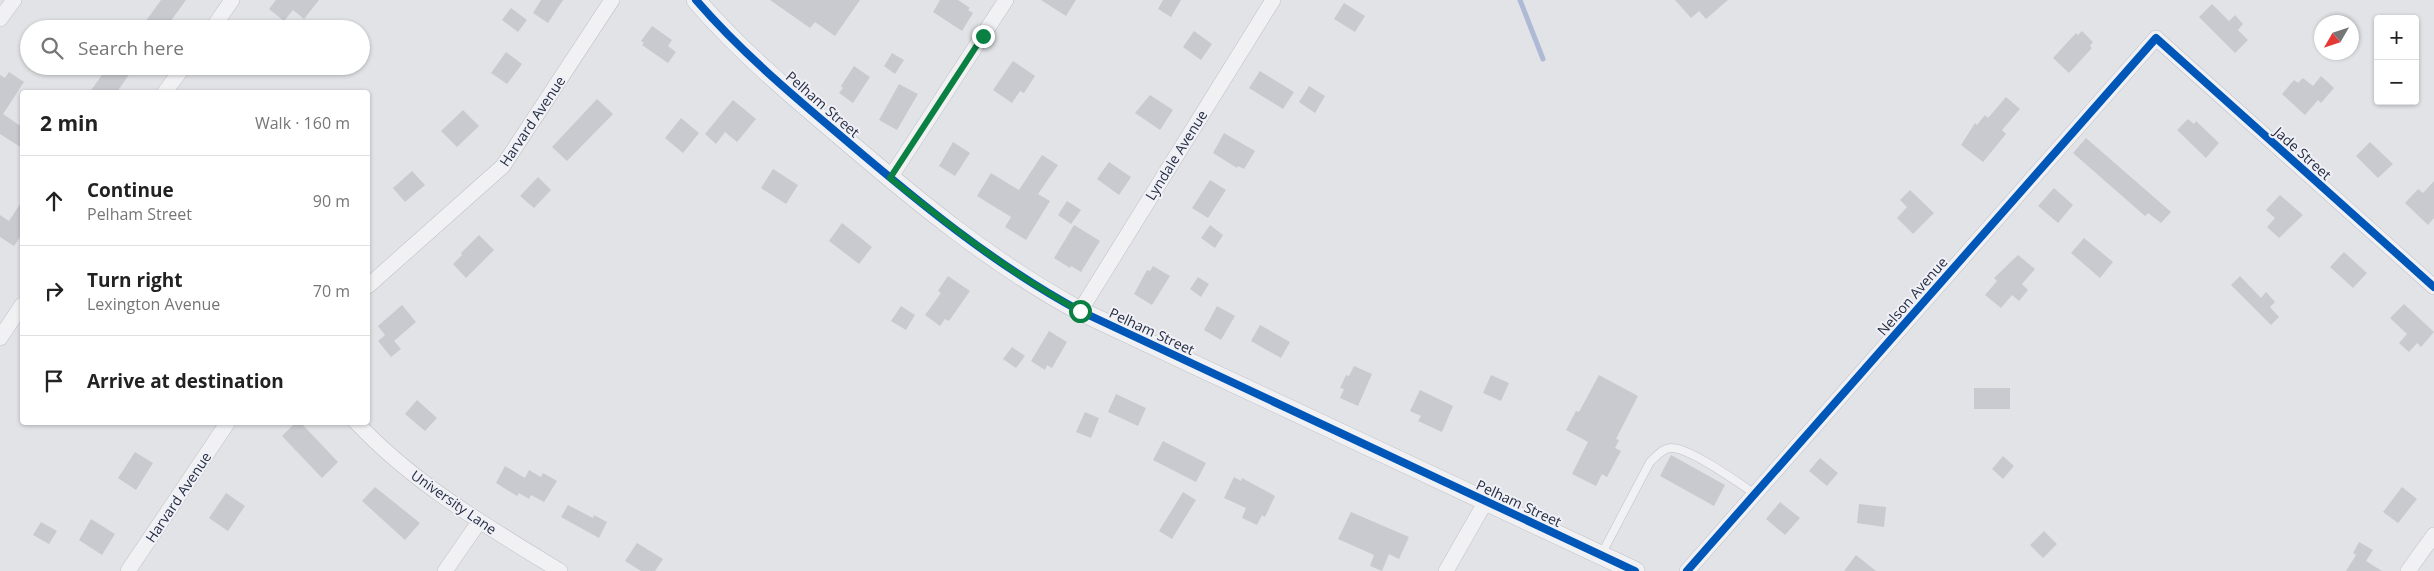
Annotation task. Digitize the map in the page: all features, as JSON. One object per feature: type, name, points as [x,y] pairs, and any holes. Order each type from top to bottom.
[{"type":"street","points":[[0,19],[14,0]]},
{"type":"street","points":[[218,20],[232,0]]},
{"type":"street","name":"Harvard Avenue","points":[[370,284],[502,166],[612,0]]},
{"type":"street","name":"Pelham Street","points":[[696,0],[732,38],[777,80],[890,178],[1002,265],[1039,289],[1080,311],[1635,571]]},
{"type":"street","points":[[890,178],[1006,0]]},
{"type":"street","name":"Lyndale Avenue","points":[[1080,311],[1273,0]]},
{"type":"street","name":"Jade Street","points":[[2156,38],[2434,287]]},
{"type":"street","name":"Nelson Avenue","points":[[1687,571],[2156,38]]},
{"type":"street","points":[[167,90],[178,75]]},
{"type":"street","points":[[0,338],[20,308]]},
{"type":"street","name":"Harvard Avenue","points":[[128,571],[226,425]]},
{"type":"street","name":"University Lane","points":[[359,425],[380,447],[426,484],[479,522],[560,571]]},
{"type":"street","points":[[1446,571],[1486,501]]},
{"type":"street","points":[[445,571],[479,522]]},
{"type":"street","points":[[2408,571],[2434,535]]},
{"type":"lane","points":[[1601,555],[1650,462],[1662,451],[1672,448],[1705,461],[1755,494]]},
{"type":"building","points":[[161,0],[186,0],[172,20],[147,20]]},
{"type":"building","points":[[276,0],[319,0],[304,19],[293,10],[283,20],[269,9]]},
{"type":"building","points":[[541,0],[563,0],[548,23],[533,13]]},
{"type":"building","points":[[770,0],[860,0],[835,36],[815,22],[810,28]]},
{"type":"building","points":[[940,0],[958,0],[970,8],[968,10],[973,13],[962,31],[933,12]]},
{"type":"building","points":[[1041,0],[1076,0],[1066,16]]},
{"type":"building","points":[[1163,0],[1181,0],[1171,17],[1158,9]]},
{"type":"building","points":[[1675,0],[1728,0],[1706,19],[1699,11],[1691,18]]},
{"type":"building","points":[[1344,3],[1365,16],[1355,32],[1334,19]]},
{"type":"building","points":[[2212,4],[2229,21],[2235,15],[2243,24],[2238,30],[2248,40],[2235,53],[2199,17]]},
{"type":"building","points":[[511,8],[527,20],[518,32],[502,20]]},
{"type":"building","points":[[652,26],[672,40],[668,46],[676,52],[668,63],[642,45],[644,43],[641,41]]},
{"type":"building","points":[[1194,31],[1212,44],[1201,60],[1183,47]]},
{"type":"building","points":[[2082,31],[2093,42],[2090,46],[2092,48],[2069,73],[2053,58],[2076,33],[2078,35]]},
{"type":"building","points":[[506,52],[522,64],[507,84],[491,73]]},
{"type":"building","points":[[892,53],[904,60],[895,74],[884,66]]},
{"type":"building","points":[[1013,61],[1035,76],[1024,93],[1020,91],[1012,103],[993,90]]},
{"type":"building","points":[[854,66],[870,77],[853,103],[839,93],[843,88],[841,86]]},
{"type":"building","points":[[1260,71],[1294,92],[1283,109],[1249,88]]},
{"type":"building","points":[[9,72],[24,82],[3,114],[20,126],[20,147],[0,134],[0,75],[5,78]]},
{"type":"building","points":[[102,75],[129,75],[118,90],[91,90]]},
{"type":"building","points":[[2321,76],[2334,88],[2321,103],[2318,100],[2305,115],[2282,94],[2294,80],[2298,83],[2303,78],[2313,86]]},
{"type":"building","points":[[899,84],[918,94],[897,130],[879,120]]},
{"type":"building","points":[[1309,86],[1325,96],[1315,113],[1299,102]]},
{"type":"building","points":[[1150,95],[1173,110],[1160,130],[1135,113]]},
{"type":"building","points":[[2006,97],[2020,109],[2002,130],[2006,134],[1983,162],[1961,145],[1975,123],[1977,125],[1985,115],[1988,118]]},
{"type":"building","points":[[597,99],[613,114],[567,161],[552,147]]},
{"type":"building","points":[[733,100],[756,119],[737,142],[725,132],[716,144],[705,134]]},
{"type":"building","points":[[463,110],[479,126],[457,147],[441,131]]},
{"type":"building","points":[[681,118],[699,133],[683,153],[665,138]]},
{"type":"building","points":[[2188,119],[2194,124],[2196,121],[2219,143],[2206,158],[2177,130]]},
{"type":"building","points":[[1224,133],[1255,151],[1244,169],[1238,166],[1237,168],[1213,153]]},
{"type":"building","points":[[2086,138],[2171,212],[2161,223],[2148,213],[2145,216],[2073,153]]},
{"type":"building","points":[[953,142],[970,153],[955,176],[939,166]]},
{"type":"building","points":[[2370,142],[2393,164],[2378,178],[2356,156]]},
{"type":"building","points":[[1042,155],[1058,165],[1038,194],[1050,201],[1026,240],[1005,227],[1011,217],[977,196],[991,173],[1019,190]]},
{"type":"building","points":[[1109,162],[1131,177],[1119,195],[1097,179]]},
{"type":"building","points":[[773,169],[798,185],[786,204],[761,188]]},
{"type":"building","points":[[412,171],[425,185],[405,202],[393,188]]},
{"type":"building","points":[[538,177],[551,190],[534,208],[520,196]]},
{"type":"building","points":[[1210,180],[1226,190],[1208,218],[1192,208]]},
{"type":"building","points":[[2434,181],[2434,218],[2428,225],[2405,203],[2418,189],[2423,193]]},
{"type":"building","points":[[2054,188],[2073,205],[2058,223],[2038,206]]},
{"type":"building","points":[[1910,190],[1934,213],[1913,234],[1897,218],[1907,207],[1900,200]]},
{"type":"building","points":[[2280,195],[2303,215],[2279,238],[2267,227],[2275,218],[2266,210]]},
{"type":"building","points":[[1067,201],[1081,210],[1071,224],[1058,215]]},
{"type":"building","points":[[20,204],[20,237],[14,246],[0,237],[0,215],[9,221]]},
{"type":"building","points":[[842,223],[872,247],[859,264],[829,241]]},
{"type":"building","points":[[1074,225],[1100,241],[1081,272],[1071,266],[1070,268],[1054,258]]},
{"type":"building","points":[[1210,225],[1223,235],[1215,248],[1201,238]]},
{"type":"building","points":[[479,235],[494,250],[466,278],[453,264]]},
{"type":"building","points":[[2084,238],[2113,262],[2100,278],[2071,253]]},
{"type":"building","points":[[2344,252],[2367,273],[2353,288],[2330,267]]},
{"type":"building","points":[[2018,255],[2035,269],[2022,284],[2028,290],[2019,301],[2012,295],[2001,308],[1985,295],[1997,281],[1994,278]]},
{"type":"building","points":[[1153,266],[1170,276],[1152,305],[1134,294],[1147,270],[1150,271]]},
{"type":"building","points":[[948,276],[970,291],[949,321],[945,319],[940,326],[925,315],[941,293],[938,291]]},
{"type":"building","points":[[2240,276],[2261,298],[2266,292],[2275,302],[2270,307],[2279,317],[2271,325],[2231,285]]},
{"type":"building","points":[[1198,277],[1209,284],[1201,297],[1190,289]]},
{"type":"building","points":[[2404,304],[2434,332],[2421,347],[2417,343],[2409,352],[2399,343],[2407,334],[2390,318]]},
{"type":"building","points":[[402,305],[416,322],[394,341],[401,349],[391,357],[378,341],[385,335],[378,326]]},
{"type":"building","points":[[901,306],[915,315],[906,330],[891,321]]},
{"type":"building","points":[[1217,306],[1235,316],[1221,340],[1204,330]]},
{"type":"building","points":[[1260,325],[1290,342],[1281,358],[1251,341]]},
{"type":"building","points":[[1049,331],[1067,342],[1052,368],[1047,365],[1045,370],[1031,361]]},
{"type":"building","points":[[1012,347],[1025,356],[1016,368],[1003,359]]},
{"type":"building","points":[[1354,366],[1372,374],[1358,406],[1340,398],[1344,389],[1340,388],[1346,375],[1349,376]]},
{"type":"building","points":[[1491,375],[1509,383],[1501,401],[1483,393]]},
{"type":"building","points":[[1599,375],[1638,396],[1616,439],[1619,440],[1615,448],[1621,451],[1607,477],[1602,474],[1596,486],[1572,474],[1588,442],[1566,430],[1576,411],[1579,412]]},
{"type":"building","points":[[1974,388],[2010,388],[2010,409],[1974,409]]},
{"type":"building","points":[[1420,390],[1453,406],[1442,432],[1418,421],[1421,416],[1410,411]]},
{"type":"building","points":[[1116,394],[1146,408],[1138,426],[1108,412]]},
{"type":"building","points":[[417,400],[437,418],[425,431],[405,414]]},
{"type":"building","points":[[1085,412],[1099,418],[1091,438],[1076,432]]},
{"type":"building","points":[[293,425],[303,425],[338,462],[322,478],[282,436]]},
{"type":"building","points":[[1163,441],[1206,463],[1196,482],[1153,460]]},
{"type":"building","points":[[135,452],[153,463],[136,490],[118,478]]},
{"type":"building","points":[[1671,455],[1725,485],[1714,506],[1660,476]]},
{"type":"building","points":[[2003,456],[2014,466],[2003,479],[1992,469]]},
{"type":"building","points":[[1820,458],[1838,473],[1827,486],[1809,471]]},
{"type":"building","points":[[505,466],[525,478],[529,470],[541,477],[543,473],[557,481],[544,502],[531,495],[529,499],[519,493],[517,496],[496,483]]},
{"type":"building","points":[[1234,477],[1241,481],[1242,478],[1275,496],[1265,517],[1262,515],[1257,525],[1242,518],[1246,508],[1224,498]]},
{"type":"building","points":[[375,487],[420,523],[405,540],[362,501]]},
{"type":"building","points":[[2402,487],[2417,499],[2398,523],[2383,512]]},
{"type":"building","points":[[1183,492],[1196,500],[1172,539],[1159,531]]},
{"type":"building","points":[[226,493],[245,506],[228,531],[209,518]]},
{"type":"building","points":[[1780,502],[1800,518],[1785,535],[1766,519]]},
{"type":"building","points":[[1859,504],[1886,507],[1884,527],[1857,523]]},
{"type":"building","points":[[568,505],[593,518],[594,515],[607,522],[599,538],[561,517]]},
{"type":"building","points":[[1351,512],[1409,537],[1399,559],[1389,554],[1382,571],[1370,566],[1374,555],[1338,539]]},
{"type":"building","points":[[91,519],[115,534],[102,555],[79,540]]},
{"type":"building","points":[[41,522],[57,531],[49,544],[33,535]]},
{"type":"building","points":[[2044,531],[2057,544],[2043,558],[2030,545]]},
{"type":"building","points":[[2359,542],[2373,550],[2366,561],[2382,571],[2346,571],[2356,555],[2353,553]]},
{"type":"building","points":[[637,543],[663,559],[655,571],[641,571],[625,561]]},
{"type":"building","points":[[1856,555],[1876,571],[1844,571]]},
{"type":"waterway","points":[[1520,0],[1543,59]]},
{"type":"cycle path","points":[[696,0],[766,71],[899,185],[986,252],[1048,293],[1080,311],[1635,571]]},
{"type":"cycle path","points":[[1687,571],[2156,38],[2434,287]]},
{"type":"route","points":[[983,36],[890,178],[1002,265],[1039,289],[1080,311]]}]
